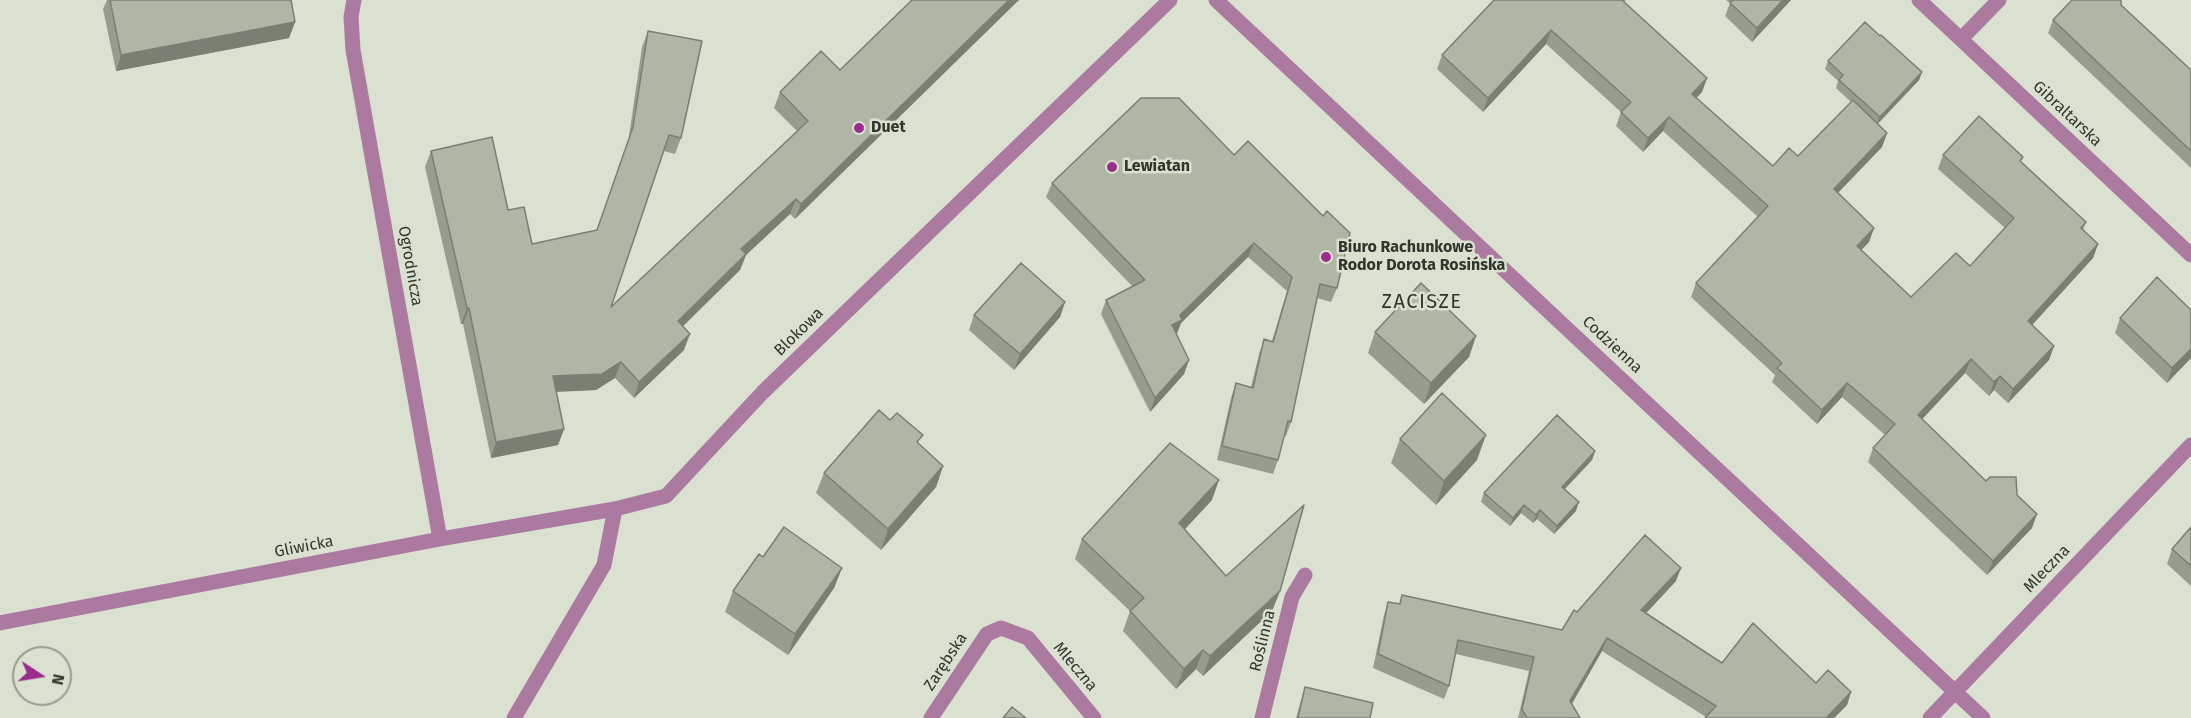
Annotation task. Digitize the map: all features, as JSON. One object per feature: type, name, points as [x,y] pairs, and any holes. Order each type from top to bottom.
[{"type":"street","name":"Ogrodnicza","points":[[354,0],[351,17],[353,50],[440,539]]},
{"type":"street","name":"Blokowa","points":[[615,509],[666,496],[763,392],[1170,0]]},
{"type":"street","name":"Codzienna","points":[[1216,0],[1983,718]]},
{"type":"street","name":"Gibraltarska","points":[[1919,0],[2191,255]]},
{"type":"street","points":[[1961,39],[1999,0]]},
{"type":"street","name":"Mleczna","points":[[1930,718],[2191,445]]},
{"type":"street","name":"Gliwicka","points":[[0,623],[440,539],[615,509]]},
{"type":"street","points":[[514,718],[604,565],[615,509]]},
{"type":"street","name":"Roślinna","points":[[1262,718],[1292,597],[1305,574]]},
{"type":"street","name":"Zarębska","points":[[931,718],[987,634],[1001,628],[1028,639]]},
{"type":"street","name":"Mleczna","points":[[1028,639],[1095,718]]},
{"type":"building","points":[[110,0],[291,0],[295,22],[121,55]]},
{"type":"building","points":[[912,0],[1009,0],[801,204],[796,199],[741,249],[746,254],[678,321],[690,334],[639,382],[621,362],[602,374],[553,376],[564,429],[496,442],[469,308],[467,308],[431,151],[492,137],[508,210],[524,207],[532,244],[597,230],[633,127],[648,31],[702,41],[681,138],[669,135],[611,307],[808,121],[780,92],[821,51],[840,70]]},
{"type":"building","points":[[1494,0],[1622,0],[1707,78],[1692,94],[1773,166],[1789,148],[1798,156],[1853,100],[1887,133],[1834,189],[1874,228],[1857,246],[1911,297],[1956,253],[1970,266],[2014,218],[1943,155],[1979,116],[2023,157],[2020,161],[2086,222],[2081,228],[2098,244],[2028,321],[2054,346],[2013,389],[2000,376],[1994,382],[1971,359],[1918,415],[1986,481],[1990,477],[2016,477],[2017,495],[2037,514],[1993,561],[1873,448],[1895,424],[1847,383],[1822,410],[1777,368],[1782,363],[1696,283],[1768,206],[1669,117],[1648,138],[1621,112],[1631,102],[1551,30],[1488,98],[1442,55]]},
{"type":"building","points":[[1733,0],[1783,0],[1757,28],[1730,3]]},
{"type":"building","points":[[2072,0],[2121,0],[2121,5],[2191,70],[2191,151],[2053,20]]},
{"type":"building","points":[[1865,22],[1922,72],[1880,117],[1839,80],[1843,75],[1828,61]]},
{"type":"building","points":[[1141,98],[1179,98],[1234,155],[1248,141],[1323,216],[1327,211],[1350,233],[1337,288],[1320,284],[1291,422],[1288,421],[1278,460],[1222,446],[1236,383],[1253,388],[1264,339],[1273,342],[1292,277],[1254,243],[1180,315],[1182,320],[1172,325],[1189,360],[1155,398],[1106,300],[1145,280],[1052,183]]},
{"type":"building","points":[[1021,263],[1065,302],[1020,354],[974,315]]},
{"type":"building","points":[[2157,277],[2191,310],[2191,349],[2172,368],[2120,318]]},
{"type":"building","points":[[1421,283],[1476,336],[1431,383],[1375,332]]},
{"type":"building","points":[[1442,393],[1486,435],[1444,481],[1400,439]]},
{"type":"building","points":[[879,410],[890,420],[897,413],[923,435],[917,442],[943,466],[888,529],[824,473]]},
{"type":"building","points":[[1557,415],[1595,451],[1562,487],[1579,502],[1557,526],[1540,510],[1536,515],[1524,505],[1513,518],[1484,493]]},
{"type":"building","points":[[1170,443],[1219,480],[1179,523],[1226,576],[1304,505],[1280,591],[1210,656],[1203,650],[1184,669],[1130,611],[1144,598],[1082,539]]},
{"type":"building","points":[[784,527],[842,568],[795,634],[733,591],[759,554],[763,557]]},
{"type":"building","points":[[2191,527],[2191,566],[2172,549]]},
{"type":"building","points":[[1645,535],[1681,568],[1641,610],[1722,663],[1753,623],[1816,683],[1828,670],[1851,692],[1826,718],[1705,718],[1716,706],[1607,638],[1570,701],[1580,718],[1527,718],[1522,709],[1534,657],[1458,640],[1449,686],[1378,654],[1388,602],[1400,604],[1402,595],[1562,630],[1574,610],[1577,612]]},
{"type":"building","points":[[1305,687],[1373,703],[1370,718],[1298,718]]},
{"type":"building","points":[[1012,707],[1026,718],[1003,718]]},
{"type":"place","name":"Duet","points":[[859,128]]},
{"type":"place","name":"Lewiatan","points":[[1112,167]]},
{"type":"place","name":"Biuro Rachunkowe Rodor Dorota Rosińska","points":[[1326,257]]},
{"type":"district","name":"ZACISZE","points":[[1422,302]]}]
